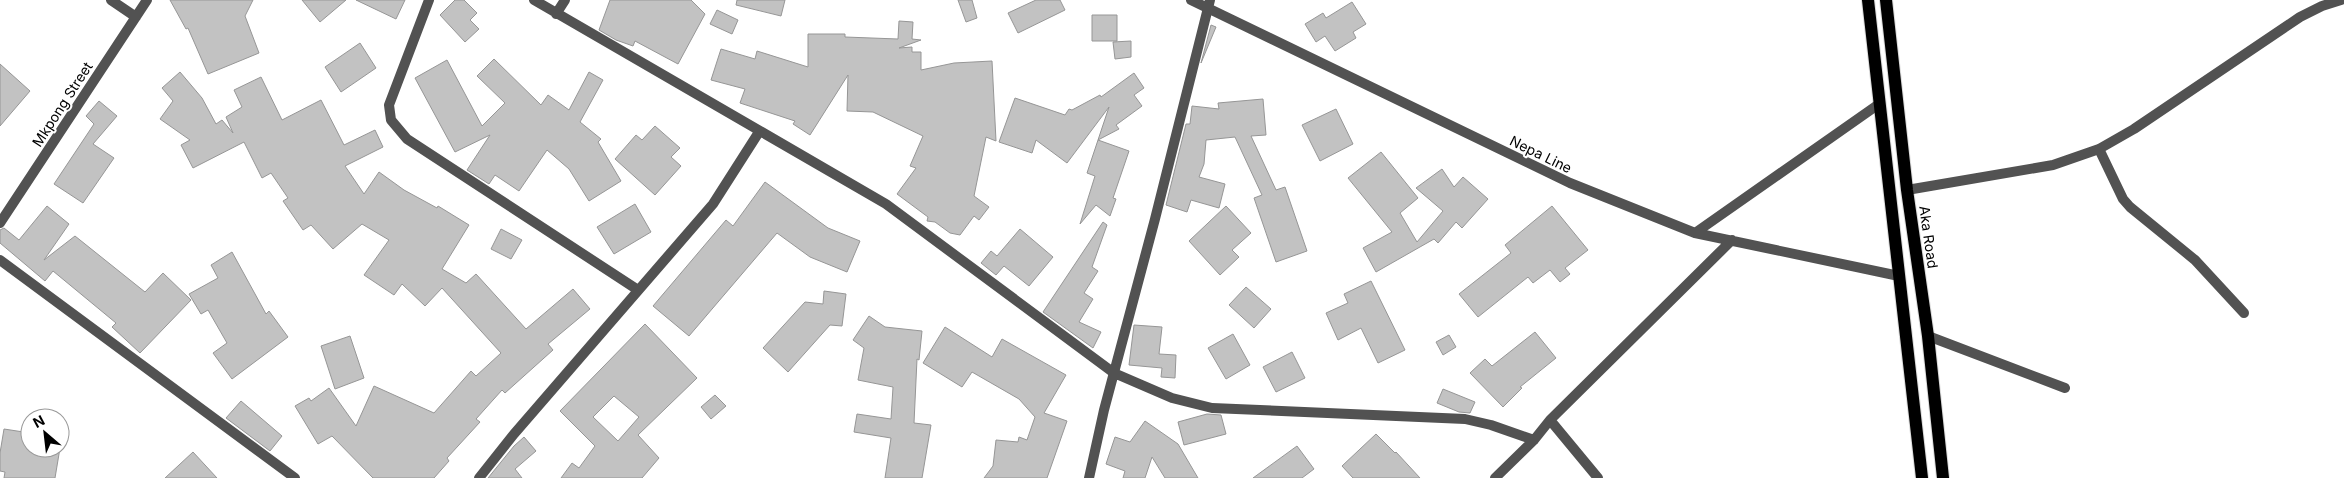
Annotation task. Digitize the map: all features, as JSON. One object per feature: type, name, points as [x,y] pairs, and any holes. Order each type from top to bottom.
[{"type":"main road","points":[[1868,0],[1922,478]]},
{"type":"main road","name":"Aka Road","points":[[1886,0],[1907,190],[1928,336],[1943,478]]},
{"type":"street","points":[[111,0],[136,16]]},
{"type":"street","name":"Mkpong Street","points":[[0,223],[147,0]]},
{"type":"street","points":[[429,0],[389,105],[391,120],[407,139],[638,290]]},
{"type":"street","points":[[534,0],[886,204],[1114,373],[1172,398],[1212,408],[1465,419],[1491,425],[1534,440]]},
{"type":"street","points":[[556,14],[565,0]]},
{"type":"street","name":"Nepa Line","points":[[1191,0],[1208,4],[1570,183],[1696,233],[1899,276]]},
{"type":"street","points":[[1907,190],[2053,165],[2099,149],[2134,129],[2300,17],[2322,6],[2341,0]]},
{"type":"street","points":[[1089,478],[1208,4]]},
{"type":"street","points":[[1696,233],[1879,104]]},
{"type":"street","points":[[479,478],[514,434],[713,204],[759,132]]},
{"type":"street","points":[[2099,149],[2123,199],[2130,207],[2196,260],[2244,313]]},
{"type":"street","points":[[1495,478],[1534,440],[1550,420],[1732,240]]},
{"type":"street","points":[[0,260],[295,478]]},
{"type":"street","points":[[1928,336],[2065,388]]},
{"type":"street","points":[[1550,420],[1598,478]]},
{"type":"building","points":[[170,0],[253,0],[245,16],[259,53],[208,74],[188,28],[186,29]]},
{"type":"building","points":[[302,0],[346,0],[320,22]]},
{"type":"building","points":[[356,0],[405,0],[396,19]]},
{"type":"building","points":[[455,0],[464,0],[477,13],[470,20],[479,29],[465,42],[440,15]]},
{"type":"building","points":[[610,0],[691,0],[705,14],[678,64],[635,41],[633,46],[616,40],[599,30]]},
{"type":"building","points":[[737,0],[785,0],[781,16],[736,5]]},
{"type":"building","points":[[958,0],[972,0],[977,18],[966,22]]},
{"type":"building","points":[[1036,0],[1060,0],[1065,10],[1018,33],[1008,13]]},
{"type":"building","points":[[1352,2],[1366,24],[1353,32],[1356,38],[1335,51],[1325,36],[1316,42],[1305,24],[1323,13],[1326,18]]},
{"type":"building","points":[[717,10],[738,20],[732,34],[710,24]]},
{"type":"building","points":[[1092,15],[1117,15],[1117,41],[1092,41]]},
{"type":"building","points":[[899,21],[913,22],[912,39],[921,40],[899,48],[912,47],[912,52],[921,52],[921,70],[954,63],[992,61],[996,141],[986,137],[974,196],[989,207],[979,220],[974,216],[960,235],[950,233],[935,222],[927,221],[928,217],[897,194],[916,168],[910,166],[923,136],[873,112],[847,111],[848,75],[810,135],[793,124],[795,121],[740,103],[745,89],[711,80],[721,49],[755,59],[757,51],[808,67],[808,34],[845,34],[845,37],[898,39]]},
{"type":"building","points":[[1211,25],[1216,27],[1201,63]]},
{"type":"building","points":[[1131,41],[1131,57],[1115,59],[1113,42]]},
{"type":"building","points":[[360,43],[376,68],[341,92],[325,67]]},
{"type":"building","points":[[494,59],[541,105],[548,95],[569,110],[589,72],[603,80],[580,122],[601,139],[598,142],[621,181],[589,201],[569,169],[547,150],[519,191],[495,175],[489,184],[467,170],[490,135],[455,152],[415,78],[447,60],[482,126],[505,103],[477,76]]},
{"type":"building","points":[[0,64],[30,91],[0,126]]},
{"type":"building","points":[[180,72],[202,98],[216,124],[222,120],[233,133],[226,117],[242,107],[234,90],[261,77],[282,120],[321,100],[344,145],[375,130],[383,147],[345,166],[364,194],[379,172],[404,190],[437,208],[438,206],[469,225],[442,269],[466,283],[476,274],[526,329],[573,289],[590,309],[548,344],[553,350],[505,393],[502,390],[476,419],[480,422],[447,458],[449,461],[434,478],[373,478],[332,436],[318,444],[295,406],[309,398],[311,401],[329,388],[356,426],[374,386],[434,413],[471,371],[476,376],[501,353],[442,288],[425,306],[402,284],[394,295],[364,275],[389,240],[362,224],[333,249],[311,225],[303,230],[283,201],[288,198],[271,173],[262,178],[244,142],[193,168],[181,145],[190,140],[160,119],[173,101],[162,88]]},
{"type":"building","points":[[1134,73],[1144,88],[1134,95],[1142,106],[1116,125],[1119,129],[1098,140],[1109,107],[1067,163],[1036,140],[1032,153],[999,142],[1015,98],[1065,115],[1069,109],[1072,110],[1100,95],[1101,97]]},
{"type":"building","points":[[1263,99],[1266,135],[1251,136],[1276,190],[1285,187],[1307,251],[1276,262],[1254,198],[1262,195],[1235,137],[1206,140],[1204,164],[1199,177],[1225,184],[1219,208],[1191,200],[1187,212],[1166,205],[1186,124],[1190,124],[1192,106],[1219,109],[1218,103]]},
{"type":"building","points":[[99,101],[117,116],[93,144],[114,158],[83,203],[54,184],[94,124],[86,116]]},
{"type":"building","points":[[1336,109],[1353,144],[1320,161],[1302,125]]},
{"type":"building","points":[[655,126],[680,148],[671,157],[681,166],[655,195],[615,159],[636,135],[642,140]]},
{"type":"building","points":[[1098,140],[1129,151],[1113,198],[1116,199],[1110,216],[1096,205],[1080,224],[1095,176],[1087,173]]},
{"type":"building","points":[[1381,152],[1418,198],[1400,213],[1417,242],[1443,211],[1416,188],[1442,169],[1454,187],[1463,177],[1488,199],[1462,228],[1456,222],[1438,243],[1434,239],[1376,272],[1363,248],[1392,232],[1348,178]]},
{"type":"building","points":[[765,182],[828,228],[860,241],[847,272],[810,257],[777,233],[689,336],[653,306],[726,220],[733,226]]},
{"type":"building","points":[[635,204],[651,232],[614,254],[597,227]]},
{"type":"building","points":[[47,206],[69,224],[44,260],[75,236],[145,292],[163,273],[191,300],[140,353],[112,327],[116,323],[53,271],[45,281],[0,243],[0,230],[4,228],[19,240]]},
{"type":"building","points":[[1226,206],[1251,233],[1232,250],[1239,257],[1220,275],[1189,241]]},
{"type":"building","points":[[1552,206],[1588,250],[1565,268],[1570,274],[1560,282],[1550,270],[1533,283],[1528,277],[1478,317],[1459,294],[1511,253],[1505,245]]},
{"type":"building","points":[[1103,222],[1107,225],[1092,267],[1098,271],[1084,293],[1093,299],[1079,322],[1101,332],[1093,348],[1043,312]]},
{"type":"building","points":[[501,229],[522,240],[511,259],[491,249]]},
{"type":"building","points":[[1020,229],[1053,257],[1029,286],[1004,266],[996,275],[981,263],[991,251],[997,256]]},
{"type":"building","points":[[232,252],[266,314],[269,311],[288,337],[232,379],[213,353],[227,343],[208,310],[201,314],[189,294],[218,278],[211,265]]},
{"type":"building","points":[[1371,281],[1405,350],[1378,363],[1361,328],[1338,340],[1326,313],[1348,303],[1344,294]]},
{"type":"building","points":[[1246,287],[1271,309],[1254,328],[1229,305]]},
{"type":"building","points":[[824,291],[846,294],[842,326],[830,325],[788,372],[763,348],[805,302],[823,304]]},
{"type":"building","points":[[869,316],[885,327],[922,331],[919,360],[917,359],[914,423],[931,425],[922,478],[885,478],[891,438],[854,432],[857,414],[891,419],[893,387],[858,380],[864,348],[853,340]]},
{"type":"building","points":[[645,324],[697,378],[638,435],[659,458],[642,478],[561,478],[572,463],[579,468],[595,446],[560,411]],"holes":[[[614,396],[639,417],[618,441],[593,417]]]},
{"type":"building","points":[[1134,325],[1162,327],[1159,354],[1176,355],[1175,378],[1161,377],[1162,368],[1129,365]]},
{"type":"building","points":[[945,327],[992,357],[1002,339],[1066,375],[1044,413],[1067,421],[1047,478],[984,478],[993,466],[996,440],[1018,442],[1019,437],[1027,440],[1035,417],[1019,399],[972,372],[962,387],[923,363]]},
{"type":"building","points":[[1535,332],[1556,358],[1520,387],[1522,388],[1503,407],[1470,373],[1485,359],[1492,366]]},
{"type":"building","points":[[1233,334],[1250,365],[1226,379],[1208,348]]},
{"type":"building","points":[[1449,335],[1456,347],[1443,355],[1436,342]]},
{"type":"building","points":[[350,336],[364,378],[335,389],[321,346]]},
{"type":"building","points":[[1292,352],[1305,378],[1276,392],[1263,367]]},
{"type":"building","points":[[1443,389],[1475,402],[1470,413],[1459,412],[1437,403]]},
{"type":"building","points":[[715,395],[726,406],[711,419],[701,407]]},
{"type":"building","points":[[241,401],[282,436],[270,451],[226,418]]},
{"type":"building","points":[[1207,414],[1221,415],[1226,434],[1184,445],[1178,422]]},
{"type":"building","points":[[1145,421],[1178,444],[1198,478],[1165,478],[1152,457],[1145,478],[1123,478],[1125,471],[1106,464],[1115,437],[1130,442]]},
{"type":"building","points":[[4,429],[20,431],[20,458],[58,458],[55,478],[4,478],[5,472],[0,471],[0,453]]},
{"type":"building","points":[[1376,434],[1420,478],[1353,478],[1342,466]]},
{"type":"building","points":[[524,437],[536,451],[515,469],[522,478],[488,478],[514,446]]},
{"type":"building","points":[[1297,446],[1314,469],[1302,478],[1253,478]]},
{"type":"building","points":[[193,452],[217,478],[165,478]]}]
